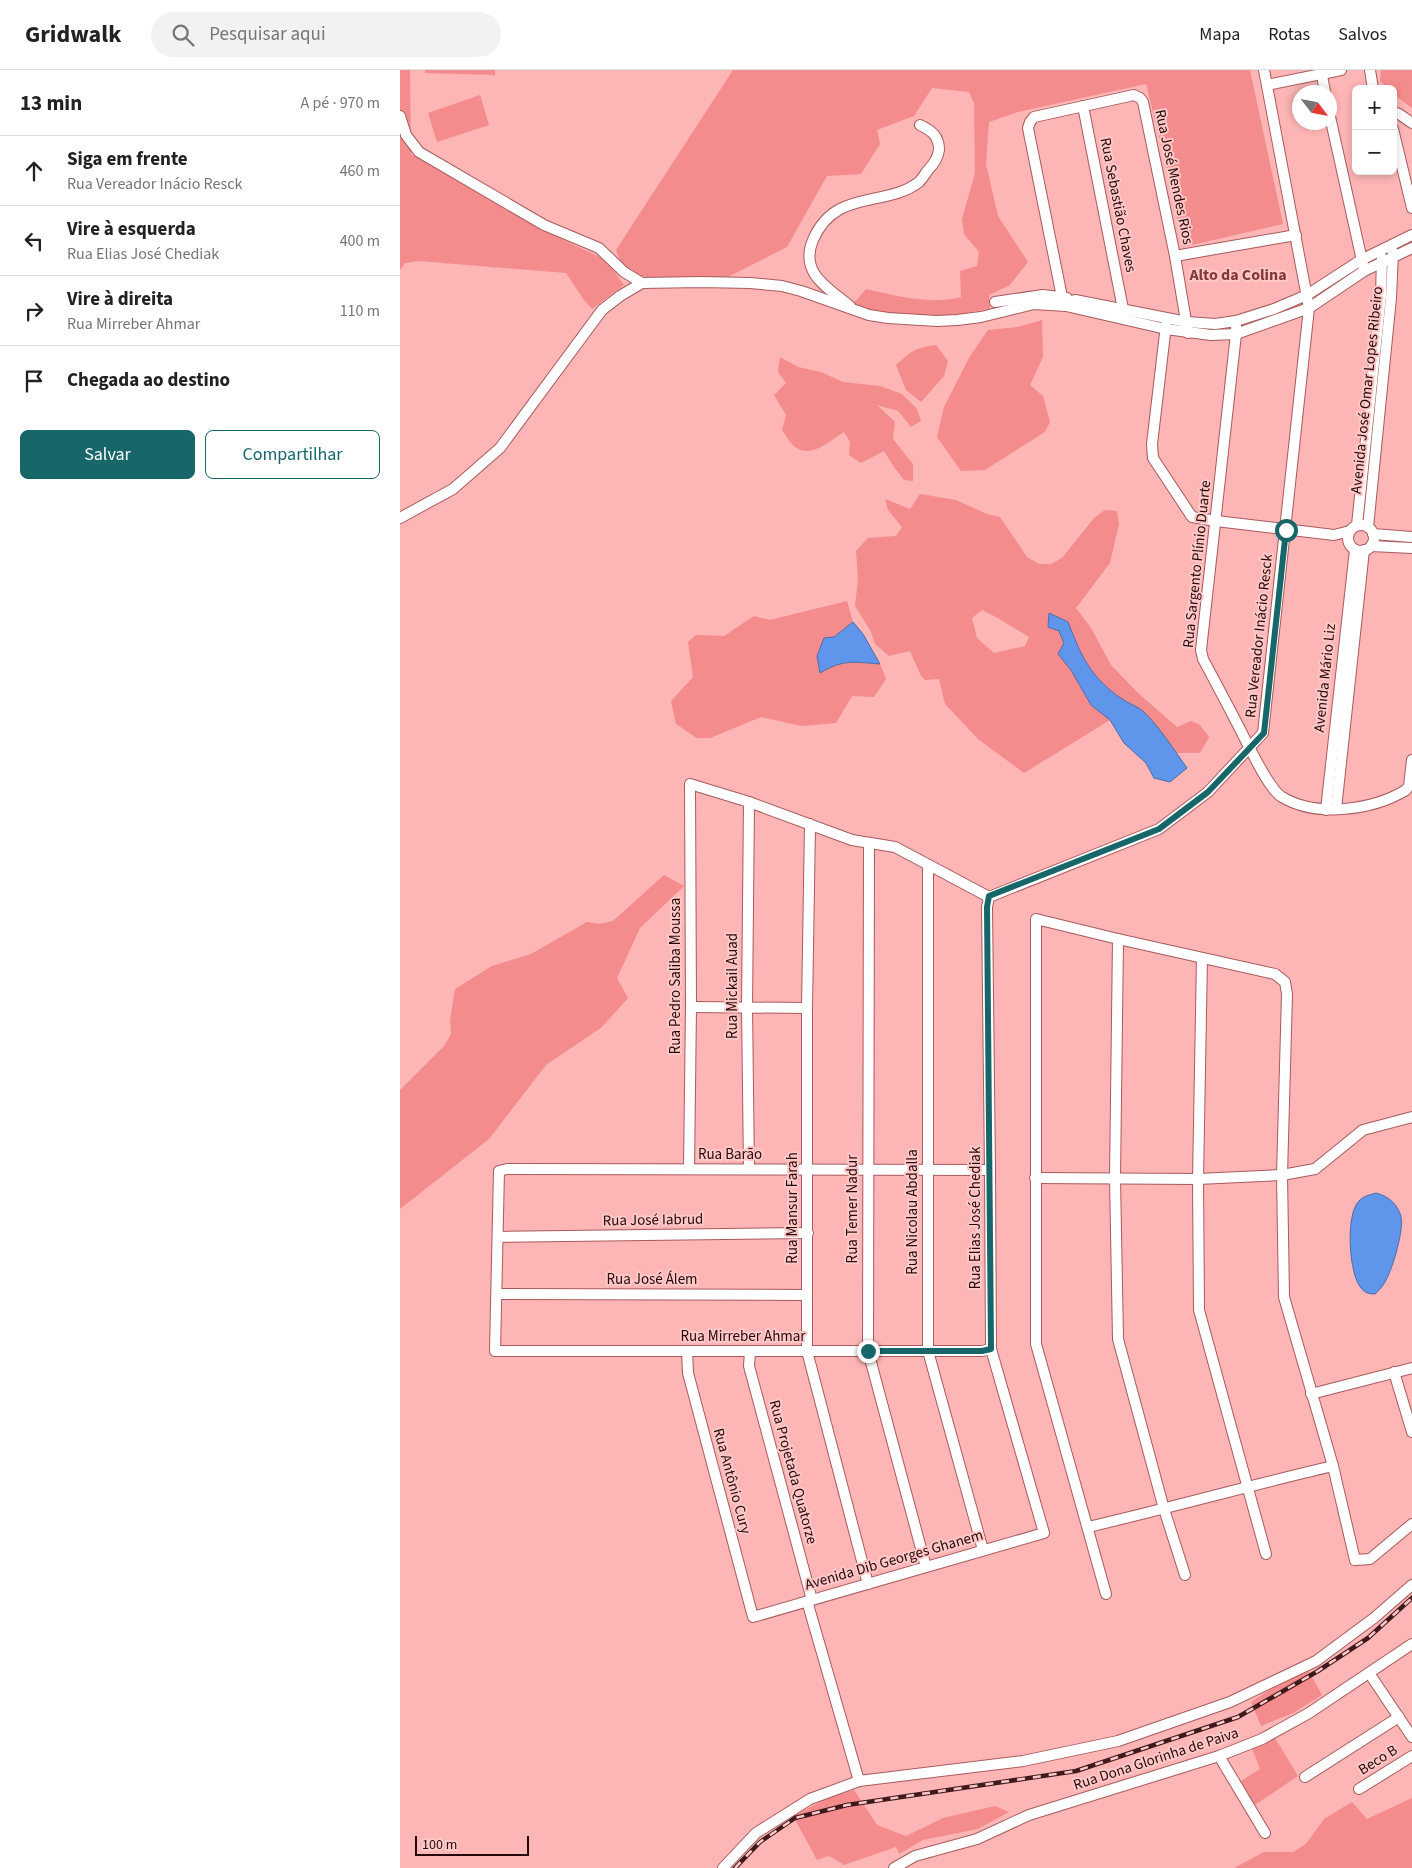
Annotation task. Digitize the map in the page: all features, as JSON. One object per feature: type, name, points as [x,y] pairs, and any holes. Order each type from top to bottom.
[{"type":"street","name":"Rua Vereador Inácio Resck","points":[[989,896],[1159,829],[1208,792],[1264,733],[1309,308],[1264,70]]},
{"type":"street","points":[[1268,85],[1321,72],[1342,70]]},
{"type":"street","points":[[1370,70],[1372,85]]},
{"type":"street","points":[[1321,72],[1324,85]]},
{"type":"street","name":"Rua José Mendes Rios","points":[[1083,106],[1134,95],[1143,102],[1188,327]]},
{"type":"street","points":[[1064,302],[1028,128],[1034,117],[1083,106]]},
{"type":"street","name":"Rua Sebastião Chaves","points":[[1083,106],[1126,320]]},
{"type":"street","points":[[1397,113],[1412,123]]},
{"type":"street","points":[[400,116],[406,136],[420,152],[544,225],[599,248],[624,272],[642,283]]},
{"type":"street","points":[[854,310],[816,278],[811,270],[809,250],[814,236],[825,221],[840,209],[855,202],[900,192],[919,182],[933,164],[939,152],[938,138],[931,131],[920,125]]},
{"type":"street","points":[[1334,130],[1364,271]]},
{"type":"street","points":[[1393,130],[1412,208]]},
{"type":"street","points":[[1175,256],[1296,235]]},
{"type":"street","points":[[1188,327],[1236,321],[1274,309],[1307,295],[1361,260],[1412,235]]},
{"type":"street","name":"Avenida José Omar Lopes Ribeiro","points":[[1362,529],[1392,298],[1392,244]]},
{"type":"street","points":[[995,302],[1043,295],[1126,320],[1188,327],[1211,335],[1236,334],[1309,308],[1364,271],[1412,248]]},
{"type":"street","name":"Avenida José Omar Lopes Ribeiro","points":[[1362,529],[1381,296],[1383,261],[1381,249]]},
{"type":"street","points":[[400,518],[453,489],[500,448],[602,310],[620,296],[642,283],[720,282],[782,286],[854,310],[888,318],[937,321],[981,317],[1034,304],[1075,300],[1123,309],[1166,324]]},
{"type":"street","name":"Rua Sargento Plínio Duarte","points":[[1236,321],[1202,650],[1203,659],[1259,767],[1280,797],[1309,808],[1331,809],[1365,806],[1406,790],[1409,786],[1412,760]]},
{"type":"street","points":[[1166,324],[1152,453],[1192,517],[1216,522],[1334,535],[1362,529],[1412,537]]},
{"type":"street","points":[[1360,547],[1373,542],[1362,529]]},
{"type":"street","points":[[1360,547],[1362,529]]},
{"type":"street","points":[[1334,535],[1360,547],[1412,548]]},
{"type":"street","name":"Avenida Mário Liz","points":[[1331,809],[1360,547]]},
{"type":"street","name":"Rua Pedro Saliba Moussa","points":[[689,1169],[691,1006],[690,784],[749,802]]},
{"type":"street","points":[[749,802],[852,840],[895,847],[928,866],[989,896]]},
{"type":"street","name":"Rua Mickail Auad","points":[[749,802],[746,1007],[749,1169]]},
{"type":"street","name":"Rua Mansur Farah","points":[[810,824],[807,1008],[807,1351],[868,1584]]},
{"type":"street","name":"Rua Temer Nadur","points":[[868,844],[868,1351],[926,1567]]},
{"type":"street","name":"Rua Nicolau Abdalla","points":[[928,866],[928,1351],[983,1550]]},
{"type":"street","name":"Rua Elias José Chediak","points":[[989,896],[987,907],[991,1349],[1044,1533]]},
{"type":"street","points":[[1106,1594],[1036,1344],[1036,919],[1275,974],[1285,982],[1287,994],[1282,1175],[1284,1297],[1333,1466],[1355,1560],[1370,1559],[1412,1524]]},
{"type":"street","points":[[1118,939],[1115,1178],[1118,1339],[1164,1509],[1185,1574]]},
{"type":"street","points":[[1202,958],[1198,1179],[1199,1310],[1266,1554]]},
{"type":"street","points":[[691,1006],[807,1008]]},
{"type":"street","points":[[1035,1178],[1198,1179],[1282,1175],[1315,1168],[1363,1130],[1412,1117]]},
{"type":"street","name":"Rua Barão","points":[[498,1237],[500,1171],[508,1169],[990,1170]]},
{"type":"street","name":"Rua José Iabrud","points":[[498,1237],[808,1233]]},
{"type":"street","points":[[497,1294],[498,1237]]},
{"type":"street","name":"Rua Mirreber Ahmar","points":[[497,1294],[495,1351],[982,1351],[991,1349]]},
{"type":"street","name":"Rua José Álem","points":[[497,1294],[808,1295]]},
{"type":"street","name":"Rua Antônio Cury","points":[[687,1351],[688,1372],[753,1617]]},
{"type":"street","name":"Rua Projetada Quatorze","points":[[750,1351],[749,1366],[810,1600],[860,1781]]},
{"type":"street","points":[[1311,1394],[1412,1368]]},
{"type":"street","points":[[1394,1372],[1412,1432]]},
{"type":"street","points":[[1088,1527],[1164,1509],[1246,1486],[1333,1466]]},
{"type":"street","name":"Avenida Dib Georges Ghanem","points":[[753,1617],[1044,1533]]},
{"type":"street","points":[[723,1868],[756,1833],[810,1799],[860,1781],[1023,1760],[1118,1741],[1230,1702],[1316,1661],[1374,1618],[1412,1585]]},
{"type":"street","name":"Rua Dona Glorinha de Paiva","points":[[894,1868],[915,1856],[977,1839],[1029,1815],[1219,1756],[1262,1739],[1309,1714],[1412,1644]]},
{"type":"street","points":[[1369,1673],[1412,1738]]},
{"type":"street","points":[[1305,1777],[1399,1717]]},
{"type":"street","points":[[1219,1756],[1265,1833]]},
{"type":"street","name":"Beco B","points":[[1359,1789],[1412,1756]]},
{"type":"shaded area","points":[[400,70],[410,70],[411,154],[551,234],[606,260],[624,285],[592,309],[566,273],[419,261],[405,263],[400,270]]},
{"type":"shaded area","points":[[425,70],[495,70],[495,75],[425,73]]},
{"type":"shaded area","points":[[733,70],[1250,70],[1283,224],[1183,247],[1166,164],[1146,84],[1018,112],[989,122],[986,164],[998,216],[1028,262],[1010,285],[989,295],[990,309],[971,312],[954,318],[867,313],[854,303],[866,289],[925,300],[961,297],[960,271],[977,266],[979,252],[964,234],[962,219],[975,173],[974,103],[969,92],[932,88],[914,116],[877,130],[880,144],[861,174],[827,176],[787,247],[724,279],[635,275],[621,263],[616,250]]},
{"type":"shaded area","points":[[1381,70],[1412,70],[1412,108],[1397,97],[1397,85],[1384,85],[1380,81]]},
{"type":"shaded area","points":[[480,95],[489,125],[437,142],[428,113]]},
{"type":"shaded area","points":[[1042,320],[1043,357],[1030,385],[1043,396],[1050,422],[1045,432],[985,470],[961,471],[937,437],[944,407],[970,356],[988,330],[1018,327]]},
{"type":"shaded area","points":[[936,345],[948,361],[944,376],[921,402],[906,390],[896,365],[914,351]]},
{"type":"shaded area","points":[[780,357],[798,367],[821,372],[843,382],[880,386],[902,394],[917,409],[921,421],[911,427],[898,411],[877,405],[895,422],[893,439],[913,464],[913,481],[904,480],[884,451],[861,463],[849,455],[850,442],[844,432],[827,444],[813,450],[800,450],[792,444],[782,430],[786,415],[774,395],[786,383],[778,372]]},
{"type":"shaded area","points":[[920,494],[956,500],[987,514],[1000,517],[1027,557],[1039,564],[1051,564],[1062,558],[1094,518],[1105,510],[1117,511],[1119,524],[1110,563],[1076,608],[1091,628],[1111,665],[1138,693],[1177,727],[1191,721],[1200,725],[1209,737],[1200,753],[1176,753],[1144,712],[1119,698],[1093,674],[1080,651],[1068,622],[1049,613],[1048,627],[1059,631],[1064,643],[1058,654],[1071,670],[1091,705],[1110,720],[1024,773],[978,739],[945,704],[939,679],[925,680],[921,676],[910,651],[889,656],[875,644],[871,632],[855,606],[858,579],[856,551],[868,538],[896,536],[902,527],[888,510],[885,499],[910,509]],"holes":[[[982,610],[1029,637],[1025,646],[994,653],[977,638],[972,618]]]},
{"type":"shaded area","points":[[847,601],[853,622],[834,637],[820,673],[836,664],[852,662],[880,664],[886,679],[874,697],[852,696],[836,723],[802,726],[761,717],[710,738],[697,738],[676,724],[671,701],[693,677],[688,642],[696,635],[724,636],[754,616],[770,620]]},
{"type":"shaded area","points":[[664,875],[684,886],[640,928],[617,978],[628,998],[602,1027],[546,1065],[489,1139],[400,1209],[400,1090],[444,1046],[451,1034],[450,1021],[455,989],[492,966],[531,954],[587,922],[600,924],[613,921]]},
{"type":"shaded area","points":[[1306,1666],[1322,1695],[1293,1713],[1261,1726],[1251,1702]]},
{"type":"shaded area","points":[[1274,1736],[1298,1776],[1255,1805],[1241,1781],[1260,1769],[1251,1746]]},
{"type":"shaded area","points":[[854,1790],[877,1825],[906,1836],[943,1818],[995,1806],[1009,1812],[978,1829],[923,1840],[899,1854],[896,1847],[844,1865],[829,1856],[817,1860],[793,1816],[828,1798]]},
{"type":"shaded area","points":[[1412,1798],[1412,1868],[1234,1868],[1264,1852],[1293,1852],[1306,1844],[1324,1819],[1352,1802],[1367,1819]]},
{"type":"water","points":[[1049,613],[1068,622],[1087,664],[1100,681],[1119,697],[1145,713],[1167,740],[1187,768],[1170,782],[1154,778],[1146,763],[1124,743],[1110,720],[1091,705],[1071,670],[1058,654],[1064,643],[1059,631],[1048,627]]},
{"type":"water","points":[[853,622],[863,634],[880,664],[842,663],[820,673],[817,656],[824,638],[834,637]]},
{"type":"water","points":[[1376,1193],[1385,1196],[1395,1204],[1400,1212],[1402,1223],[1392,1266],[1385,1283],[1375,1294],[1364,1291],[1357,1281],[1351,1258],[1350,1231],[1355,1208],[1359,1201]]},
{"type":"railway","points":[[735,1868],[760,1842],[795,1818],[847,1805],[1076,1771],[1238,1717],[1318,1671],[1368,1638],[1412,1598]]},
{"type":"district","name":"Alto da Colina","points":[[1238,275]]},
{"type":"route","points":[[868,1351],[982,1351],[991,1349],[987,907],[989,896],[1159,829],[1208,792],[1264,733],[1286,530]]}]
